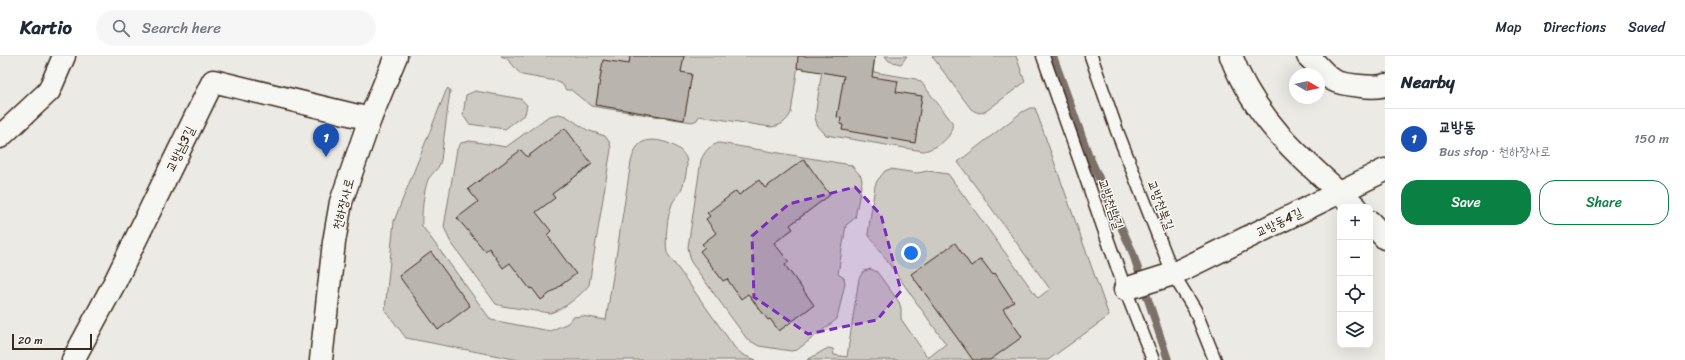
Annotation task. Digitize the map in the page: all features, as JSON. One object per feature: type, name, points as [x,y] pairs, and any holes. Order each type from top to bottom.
[{"type":"street","points":[[0,137],[49,92],[64,56]]},
{"type":"street","name":"천하장사로","points":[[321,360],[334,242],[341,202],[370,119],[396,56]]},
{"type":"street","points":[[1231,56],[1236,70],[1263,116],[1299,157],[1352,204]]},
{"type":"street","points":[[1308,56],[1334,80],[1360,86],[1381,87],[1385,85]]},
{"type":"street","name":"교방남3길","points":[[73,360],[115,282],[213,81],[370,119]]},
{"type":"street","name":"교방동4길","points":[[1125,289],[1173,274],[1385,170]]},
{"type":"street","points":[[1373,225],[1385,238]]},
{"type":"lane","name":"교방천남길","points":[[1043,56],[1125,289],[1153,360]]},
{"type":"lane","name":"교방천북길","points":[[1091,56],[1173,274],[1195,310],[1214,360]]},
{"type":"highlighted area","points":[[855,187],[881,215],[901,291],[877,320],[808,334],[754,297],[752,236],[789,204]]},
{"type":"shaded area","points":[[501,56],[807,56],[798,65],[791,113],[783,123],[778,126],[771,127],[699,116],[697,120],[692,122],[591,106],[571,90],[566,90],[562,84],[556,81],[522,75],[507,59]]},
{"type":"shaded area","points":[[824,56],[875,56],[873,72],[916,79],[921,82],[952,122],[951,133],[939,145],[923,151],[826,135],[817,125],[815,117]]},
{"type":"shaded area","points":[[885,56],[907,56],[901,64],[889,61]]},
{"type":"shaded area","points":[[932,56],[1016,56],[1025,82],[986,111],[980,113],[971,109]]},
{"type":"shaded area","points":[[448,88],[450,91],[441,160],[438,168],[427,182],[423,201],[422,226],[491,320],[550,331],[568,323],[573,317],[582,316],[606,320],[631,162],[636,148],[640,144],[648,140],[661,141],[679,149],[683,153],[687,162],[686,176],[683,186],[670,209],[666,234],[667,253],[735,348],[743,355],[756,360],[519,360],[406,338],[385,310],[394,221]]},
{"type":"shaded area","points":[[475,91],[521,99],[527,105],[525,114],[505,129],[469,124],[463,115],[466,95]]},
{"type":"shaded area","points":[[1030,108],[1035,108],[1109,316],[1048,360],[807,360],[828,348],[833,349],[834,355],[847,357],[859,278],[864,271],[871,269],[877,272],[899,302],[901,308],[901,319],[928,358],[946,344],[868,234],[875,186],[885,171],[890,169],[917,173],[928,171],[948,174],[1038,298],[1050,289],[958,162],[1022,112]]},
{"type":"shaded area","points":[[559,114],[566,116],[587,130],[605,136],[610,143],[611,149],[589,285],[571,302],[550,313],[502,306],[496,304],[450,241],[444,227],[457,149],[461,143],[470,141],[506,147],[549,116]]},
{"type":"shaded area","points":[[719,143],[851,165],[861,176],[862,181],[855,218],[846,225],[838,274],[844,278],[845,283],[837,319],[797,350],[791,351],[759,346],[747,339],[691,262],[688,247],[701,160],[708,149]]},
{"type":"building","points":[[630,56],[684,56],[681,72],[692,74],[684,120],[596,105],[603,60],[629,64]]},
{"type":"building","points":[[798,56],[875,56],[872,77],[898,81],[896,92],[922,96],[915,143],[842,130],[843,125],[840,124],[841,118],[837,117],[844,76],[797,68]]},
{"type":"building","points":[[565,128],[592,164],[552,194],[555,198],[536,212],[551,231],[547,235],[576,274],[541,300],[532,288],[530,289],[510,263],[503,268],[489,248],[485,251],[457,218],[478,202],[468,189],[521,150],[527,157]]},
{"type":"building","points":[[804,159],[830,195],[790,225],[793,229],[774,243],[789,262],[785,265],[814,305],[779,331],[770,319],[768,320],[748,294],[741,299],[727,279],[723,281],[700,251],[705,247],[702,244],[716,233],[706,219],[710,216],[707,213],[736,191],[739,195],[759,180],[765,188]]},
{"type":"building","points":[[955,243],[971,266],[981,259],[993,275],[995,273],[1014,302],[1003,309],[1022,337],[990,360],[973,360],[911,274]]},
{"type":"building","points":[[431,252],[470,306],[438,330],[399,276]]},
{"type":"waterway","points":[[1053,56],[1089,156],[1132,251],[1168,360]]},
{"type":"place","name":"교방동","points":[[326,157]]}]
